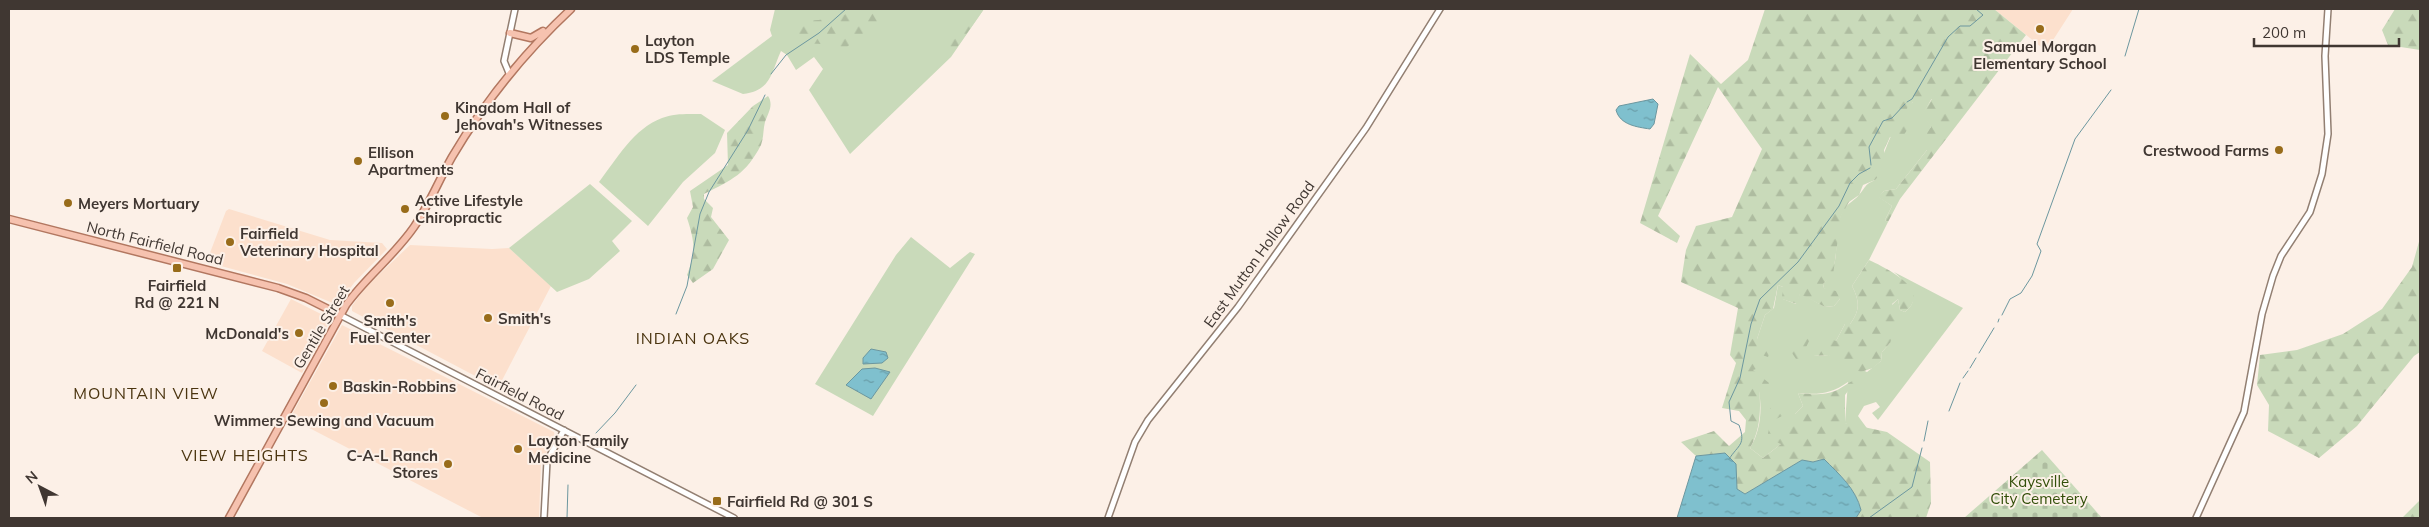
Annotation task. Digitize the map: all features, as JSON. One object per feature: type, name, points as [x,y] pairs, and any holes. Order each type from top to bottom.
[{"type":"main road","points":[[510,33],[534,37],[569,10]]},
{"type":"main road","name":"Gentile Street","points":[[230,518],[340,315],[359,287],[404,241],[415,226],[466,135],[509,73],[569,10]]},
{"type":"main road","name":"North Fairfield Road","points":[[9,219],[273,286],[322,306]]},
{"type":"main road","name":"Fairfield Road","points":[[322,306],[340,315]]},
{"type":"street","points":[[509,73],[504,66],[504,61],[515,9]]},
{"type":"street","name":"East Mutton Hollow Road","points":[[1108,518],[1135,442],[1148,420],[1238,307],[1361,135],[1440,9]]},
{"type":"street","points":[[2196,518],[2244,412],[2262,314],[2272,276],[2281,256],[2310,212],[2322,174],[2328,134],[2325,56],[2328,9]]},
{"type":"street","name":"Fairfield Road","points":[[340,315],[734,518]]},
{"type":"street","points":[[544,518],[547,461],[564,430]]},
{"type":"shaded area","name":"Samuel Morgan Elementary School","points":[[1994,9],[2073,9],[2046,51]]},
{"type":"shaded area","points":[[229,209],[330,240],[382,243],[387,249],[354,283],[340,302],[335,304],[287,284],[210,263],[208,258],[226,211]]},
{"type":"shaded area","points":[[410,245],[492,249],[509,248],[551,286],[498,388],[352,311],[352,306],[366,287]]},
{"type":"shaded area","points":[[291,299],[331,319],[302,373],[262,351]]},
{"type":"shaded area","points":[[342,325],[554,432],[555,436],[541,463],[539,518],[483,518],[290,418]]},
{"type":"green space","points":[[775,9],[984,9],[951,57],[850,154],[809,90],[823,69],[814,57],[796,70],[787,55],[781,51],[769,80],[765,85],[752,92],[743,94],[712,81],[772,36],[770,30]]},
{"type":"green space","points":[[852,9],[911,9],[886,14],[840,53],[837,45],[803,42],[798,38],[796,25],[803,22],[840,17]]},
{"type":"green space","points":[[970,9],[984,9],[953,53],[949,51],[951,38],[966,19]]},
{"type":"green space","points":[[1765,9],[1994,9],[2026,35],[1900,199],[1888,222],[1885,220],[1892,206],[1878,197],[1884,191],[1896,189],[1927,150],[1923,138],[1931,127],[1922,114],[1932,99],[1920,105],[1913,102],[1907,108],[1912,123],[1903,136],[1890,137],[1884,150],[1886,168],[1875,180],[1863,185],[1859,195],[1849,202],[1841,216],[1833,275],[1823,284],[1824,288],[1836,291],[1840,299],[1834,306],[1825,307],[1800,294],[1797,304],[1782,299],[1783,287],[1778,285],[1773,309],[1765,315],[1757,339],[1771,349],[1768,357],[1759,354],[1765,366],[1753,370],[1769,383],[1767,388],[1759,385],[1759,418],[1754,441],[1750,448],[1763,458],[1781,444],[1767,438],[1769,429],[1789,427],[1789,414],[1795,414],[1803,406],[1798,393],[1826,394],[1860,378],[1857,389],[1853,392],[1848,391],[1845,395],[1845,423],[1887,432],[1930,462],[1931,503],[1926,518],[1856,518],[1861,510],[1859,502],[1846,482],[1824,459],[1813,462],[1802,460],[1745,494],[1737,489],[1735,464],[1725,453],[1696,456],[1681,442],[1714,431],[1729,446],[1745,432],[1746,420],[1739,411],[1722,408],[1736,363],[1730,355],[1738,308],[1681,282],[1686,250],[1696,226],[1732,217],[1762,149],[1718,87],[1658,216],[1680,236],[1677,243],[1640,223],[1690,54],[1721,84],[1748,60]]},
{"type":"green space","points":[[2395,9],[2420,9],[2420,50],[2388,45],[2382,30]]},
{"type":"green space","points":[[768,96],[770,99],[770,109],[765,122],[762,142],[750,163],[744,170],[723,185],[704,194],[704,199],[713,208],[711,217],[729,240],[713,269],[693,283],[687,275],[693,253],[692,234],[687,218],[693,207],[690,191],[728,165],[727,133],[753,106]]},
{"type":"green space","points":[[1932,98],[1923,114],[1931,126],[1927,150],[1896,189],[1884,191],[1879,197],[1892,206],[1885,220],[1888,222],[1869,260],[1852,286],[1858,301],[1856,315],[1850,324],[1845,324],[1836,341],[1813,356],[1829,355],[1867,372],[1881,361],[1882,352],[1890,343],[1892,305],[1898,299],[1900,310],[1905,312],[1913,302],[1913,296],[1908,286],[1894,272],[1963,308],[1878,420],[1872,413],[1880,407],[1876,402],[1864,406],[1858,416],[1869,431],[1838,421],[1845,422],[1848,382],[1824,393],[1798,393],[1803,406],[1795,414],[1781,444],[1763,458],[1750,448],[1755,439],[1760,420],[1759,389],[1753,370],[1759,353],[1757,339],[1765,315],[1774,308],[1778,285],[1783,287],[1783,299],[1796,304],[1800,293],[1825,307],[1834,306],[1840,299],[1824,288],[1823,284],[1833,268],[1838,224],[1841,215],[1845,208],[1867,185],[1875,180],[1890,138],[1907,107],[1915,101]]},
{"type":"green space","points":[[701,114],[725,130],[715,153],[683,182],[648,226],[599,182],[634,137],[652,123],[671,115]]},
{"type":"green space","points":[[590,184],[632,221],[612,241],[620,251],[589,279],[557,292],[509,248]]},
{"type":"green space","points":[[911,237],[950,268],[970,252],[975,254],[873,416],[815,384],[896,255]]},
{"type":"green space","points":[[2420,238],[2420,352],[2414,356],[2357,426],[2319,458],[2268,431],[2269,405],[2257,385],[2260,355],[2297,350],[2343,334],[2382,309],[2412,267]]},
{"type":"green space","points":[[1869,260],[1886,268],[1904,281],[1914,296],[1912,304],[1905,312],[1900,310],[1898,299],[1892,304],[1896,318],[1891,332],[1893,336],[1890,343],[1882,352],[1881,361],[1873,368],[1861,372],[1831,361],[1829,355],[1813,356],[1813,349],[1828,338],[1836,341],[1845,324],[1850,324],[1856,315],[1858,301],[1852,286]]},
{"type":"green space","points":[[1802,330],[1809,333],[1810,339],[1800,360],[1796,359],[1792,353]]},
{"type":"green space","points":[[1777,401],[1783,408],[1782,416],[1774,420],[1770,417],[1769,411],[1773,403]]},
{"type":"green space","name":"Kaysville City Cemetery","points":[[2042,450],[2102,518],[1964,518]]},
{"type":"green space","points":[[2420,500],[2420,518],[2402,518]]},
{"type":"water","points":[[1653,99],[1658,104],[1654,124],[1650,129],[1625,122],[1616,110],[1619,106]]},
{"type":"water","points":[[871,349],[886,352],[888,358],[882,363],[863,364],[863,358]]},
{"type":"water","points":[[875,368],[890,372],[871,399],[846,385],[862,369]]},
{"type":"water","points":[[1725,453],[1736,464],[1737,489],[1745,494],[1802,460],[1813,462],[1824,459],[1851,489],[1859,502],[1861,510],[1856,518],[1677,518],[1696,456]]},
{"type":"waterway","points":[[771,74],[786,55],[819,33],[846,9]]},
{"type":"waterway","points":[[1907,102],[1912,99],[1948,37],[1960,26],[1970,26],[1983,15],[1976,9]]},
{"type":"waterway","points":[[2125,56],[2139,9]]},
{"type":"waterway","points":[[2002,315],[2010,299],[2021,293],[2032,276],[2041,251],[2037,244],[2075,139],[2111,90]]},
{"type":"waterway","points":[[676,314],[687,286],[700,214],[709,192],[748,130],[765,95]]},
{"type":"waterway","points":[[1871,165],[1869,147],[1883,121],[1892,118],[1905,104]]},
{"type":"waterway","points":[[1729,459],[1742,441],[1739,425],[1731,421],[1729,402],[1740,378],[1751,324],[1760,299],[1798,262],[1839,206],[1850,183],[1859,174],[1870,168]]},
{"type":"waterway","points":[[1979,353],[1994,328]]},
{"type":"waterway","points":[[1970,368],[1976,358]]},
{"type":"waterway","points":[[1963,378],[1968,371]]},
{"type":"waterway","points":[[1949,411],[1960,383]]},
{"type":"waterway","points":[[596,433],[615,413],[636,385]]},
{"type":"waterway","points":[[1924,441],[1928,421]]},
{"type":"waterway","points":[[1869,518],[1912,487],[1922,448]]},
{"type":"waterway","points":[[567,518],[568,485]]},
{"type":"place","name":"Samuel Morgan Elementary School","points":[[2040,29]]},
{"type":"place","name":"Layton LDS Temple","points":[[635,49]]},
{"type":"place","name":"Kingdom Hall of Jehovah's Witnesses","points":[[445,116]]},
{"type":"place","name":"Crestwood Farms","points":[[2279,150]]},
{"type":"place","name":"Ellison Apartments","points":[[358,161]]},
{"type":"place","name":"Meyers Mortuary","points":[[68,203]]},
{"type":"place","name":"Active Lifestyle Chiropractic","points":[[405,209]]},
{"type":"place","name":"Fairfield Veterinary Hospital","points":[[230,242]]},
{"type":"place","name":"Fairfield Rd @ 221 N","points":[[177,268]]},
{"type":"place","name":"Smith's Fuel Center","points":[[390,303]]},
{"type":"place","name":"Smith's","points":[[488,318]]},
{"type":"place","name":"McDonald's","points":[[299,333]]},
{"type":"place","name":"Baskin-Robbins","points":[[333,386]]},
{"type":"place","name":"Wimmers Sewing and Vacuum","points":[[324,403]]},
{"type":"place","name":"Layton Family Medicine","points":[[518,449]]},
{"type":"place","name":"C-A-L Ranch Stores","points":[[448,464]]},
{"type":"place","name":"Fairfield Rd @ 301 S","points":[[717,501]]},
{"type":"district","name":"INDIAN OAKS","points":[[693,338]]},
{"type":"district","name":"MOUNTAIN VIEW","points":[[146,393]]},
{"type":"district","name":"VIEW HEIGHTS","points":[[245,455]]}]
